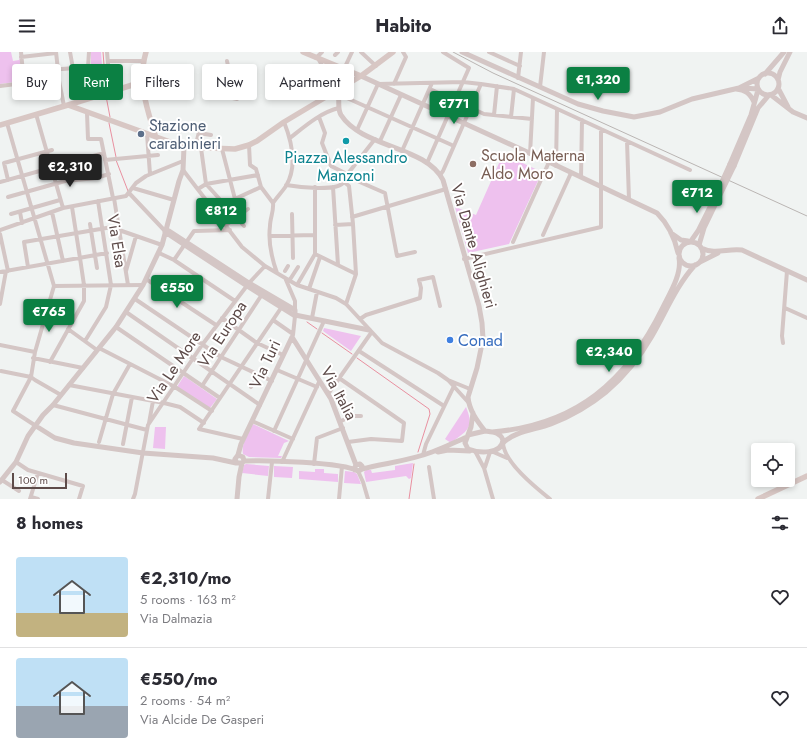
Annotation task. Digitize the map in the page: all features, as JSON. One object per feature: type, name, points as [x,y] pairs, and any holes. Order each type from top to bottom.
[{"type":"main road","points":[[144,64],[146,52]]},
{"type":"main road","points":[[303,52],[331,64]]},
{"type":"main road","points":[[354,81],[376,66],[393,52]]},
{"type":"main road","points":[[354,73],[361,76]]},
{"type":"main road","points":[[0,124],[85,100]]},
{"type":"main road","points":[[145,100],[156,138]]},
{"type":"main road","points":[[66,106],[184,147],[235,149],[250,145],[284,122],[323,100]]},
{"type":"main road","points":[[758,499],[806,477]]},
{"type":"street","points":[[70,52],[72,64]]},
{"type":"street","points":[[88,64],[89,52]]},
{"type":"street","points":[[107,52],[108,64]]},
{"type":"street","points":[[321,64],[318,59],[322,52]]},
{"type":"street","points":[[346,64],[352,52]]},
{"type":"street","points":[[361,52],[376,66]]},
{"type":"street","points":[[394,84],[406,57],[403,52]]},
{"type":"street","points":[[427,163],[469,68],[443,52]]},
{"type":"street","points":[[462,52],[584,106],[615,114],[634,117],[660,112],[692,99],[739,88],[758,89],[764,94],[770,95],[789,109],[807,118]]},
{"type":"street","points":[[489,52],[520,66]]},
{"type":"street","points":[[518,78],[521,52]]},
{"type":"street","points":[[540,87],[544,52]]},
{"type":"street","points":[[739,88],[765,74],[784,52]]},
{"type":"street","points":[[789,109],[778,88],[778,80],[780,72],[790,52]]},
{"type":"street","points":[[22,64],[21,54],[56,53],[57,64]]},
{"type":"street","points":[[108,61],[144,61]]},
{"type":"street","points":[[765,74],[772,74],[778,80]]},
{"type":"street","points":[[361,76],[549,162],[657,214],[662,218],[669,230],[679,256],[685,265],[696,264],[722,251]]},
{"type":"street","points":[[732,165],[751,115],[758,89],[757,84],[759,78]]},
{"type":"street","points":[[378,84],[463,82],[514,89],[690,170]]},
{"type":"street","points":[[402,151],[432,83]]},
{"type":"street","points":[[0,86],[12,84]]},
{"type":"street","points":[[357,130],[378,84]]},
{"type":"street","points":[[440,175],[481,84]]},
{"type":"street","points":[[494,115],[497,86]]},
{"type":"street","points":[[61,87],[66,106]]},
{"type":"street","points":[[433,452],[448,450],[490,451],[498,448],[511,436],[549,425],[570,416],[585,408],[614,385],[640,355],[653,335],[679,286],[703,254],[700,246],[704,228],[732,165],[758,108],[770,95],[776,92],[778,88]]},
{"type":"street","points":[[430,89],[484,114],[532,119]]},
{"type":"street","points":[[511,117],[514,89]]},
{"type":"street","points":[[733,89],[741,90],[749,94],[754,102]]},
{"type":"street","points":[[380,141],[401,95]]},
{"type":"street","points":[[530,154],[533,98]]},
{"type":"street","points":[[290,138],[308,124],[331,110],[339,108],[338,100]]},
{"type":"street","points":[[354,100],[454,146]]},
{"type":"street","name":"Via Dante Alighieri","points":[[339,108],[343,117],[357,130],[427,163],[440,175],[446,189],[464,259],[479,306],[483,329],[482,343],[468,403]]},
{"type":"street","points":[[556,166],[557,109]]},
{"type":"street","points":[[87,113],[88,139],[101,139],[114,198],[128,285]]},
{"type":"street","points":[[36,114],[63,208]]},
{"type":"street","points":[[319,118],[326,133],[322,143],[330,166],[385,193],[397,256],[415,252]]},
{"type":"street","points":[[581,177],[582,120]]},
{"type":"street","points":[[284,122],[290,138],[292,171],[286,185],[273,203],[270,226],[273,260],[282,274],[288,280],[297,285],[336,298],[346,304],[370,332],[382,343],[470,391]]},
{"type":"street","points":[[7,123],[54,286],[33,358],[31,377],[13,410],[49,435],[68,442],[143,453],[358,468],[405,460],[423,455],[433,452],[467,436],[485,431],[492,432],[511,430],[558,417],[583,404],[609,384],[640,348],[655,323],[673,287],[679,267],[681,246],[689,241],[698,231],[718,196]]},
{"type":"street","points":[[464,259],[601,227],[601,129]]},
{"type":"street","points":[[195,148],[199,132],[211,136]]},
{"type":"street","points":[[147,134],[150,174]]},
{"type":"street","points":[[286,185],[299,188],[341,186],[346,175],[374,139]]},
{"type":"street","points":[[627,141],[630,200]]},
{"type":"street","points":[[250,145],[250,165],[256,169],[261,187],[273,203]]},
{"type":"street","points":[[18,491],[1,481],[16,462],[28,436],[43,415],[54,405],[116,327],[144,285],[162,244],[183,170],[184,147]]},
{"type":"street","points":[[202,148],[206,184],[244,226]]},
{"type":"street","points":[[222,149],[235,199]]},
{"type":"street","points":[[8,180],[4,163],[52,150]]},
{"type":"street","points":[[0,182],[104,153]]},
{"type":"street","points":[[105,160],[158,155]]},
{"type":"street","points":[[0,230],[63,208],[126,196],[136,183],[150,174],[183,161]]},
{"type":"street","points":[[513,242],[549,162]]},
{"type":"street","points":[[183,170],[242,246],[265,266],[282,274]]},
{"type":"street","points":[[543,235],[571,173]]},
{"type":"street","points":[[8,197],[56,183],[96,178],[109,174]]},
{"type":"street","points":[[198,189],[206,184],[258,175]]},
{"type":"street","points":[[344,182],[349,186],[356,274],[346,304]]},
{"type":"street","points":[[213,209],[261,187]]},
{"type":"street","points":[[333,187],[338,265]]},
{"type":"street","points":[[133,188],[174,200]]},
{"type":"street","points":[[297,285],[315,254],[315,188]]},
{"type":"street","points":[[352,217],[446,189]]},
{"type":"street","points":[[129,193],[165,231],[248,285],[296,313]]},
{"type":"street","points":[[11,214],[60,200]]},
{"type":"street","name":"Via Elsa","points":[[84,341],[106,307],[111,285],[98,201]]},
{"type":"street","points":[[50,362],[84,301],[84,285],[72,207]]},
{"type":"street","points":[[226,225],[248,209]]},
{"type":"street","points":[[20,212],[22,223]]},
{"type":"street","points":[[52,212],[63,261]]},
{"type":"street","points":[[292,214],[293,258]]},
{"type":"street","points":[[90,224],[97,268]]},
{"type":"street","points":[[335,225],[353,224]]},
{"type":"street","points":[[28,267],[24,242],[91,230],[119,228],[136,236],[162,244]]},
{"type":"street","points":[[174,260],[194,231],[230,230]]},
{"type":"street","points":[[669,230],[681,240],[689,241],[712,252],[734,249],[742,250],[807,280]]},
{"type":"street","points":[[0,234],[7,271],[0,304]]},
{"type":"street","points":[[270,236],[315,235]]},
{"type":"street","points":[[126,273],[136,236]]},
{"type":"street","points":[[0,272],[107,253]]},
{"type":"street","points":[[159,253],[174,260],[235,301]]},
{"type":"street","points":[[315,254],[356,274]]},
{"type":"street","points":[[309,289],[320,257]]},
{"type":"street","name":"Via Le More","points":[[148,427],[202,344],[235,301],[265,266]]},
{"type":"street","points":[[282,274],[288,266]]},
{"type":"street","points":[[288,280],[298,267]]},
{"type":"street","points":[[783,343],[782,336],[787,271]]},
{"type":"street","points":[[360,319],[366,315],[420,298],[421,288],[419,280],[433,277],[440,306]]},
{"type":"street","points":[[146,279],[216,325]]},
{"type":"street","name":"Via Turi","points":[[240,460],[243,439],[272,381],[292,336],[296,313],[295,301],[288,280]]},
{"type":"street","points":[[54,286],[144,285]]},
{"type":"street","points":[[248,285],[261,296],[281,308],[312,318],[370,332]]},
{"type":"street","points":[[312,318],[317,292]]},
{"type":"street","name":"Via Europa","points":[[202,386],[261,296]]},
{"type":"street","points":[[135,299],[221,358],[272,381]]},
{"type":"street","points":[[243,439],[199,429],[281,308]]},
{"type":"street","points":[[785,308],[807,318]]},
{"type":"street","points":[[126,312],[260,405]]},
{"type":"street","points":[[222,318],[257,343],[284,355]]},
{"type":"street","points":[[273,320],[292,336]]},
{"type":"street","points":[[274,431],[324,321]]},
{"type":"street","points":[[116,327],[220,398]]},
{"type":"street","points":[[68,329],[98,349],[175,387],[212,411]]},
{"type":"street","points":[[328,394],[359,351],[370,332]]},
{"type":"street","name":"Via Italia","points":[[292,336],[318,385],[328,394],[343,428],[368,499]]},
{"type":"street","points":[[0,345],[35,352]]},
{"type":"street","points":[[359,351],[444,406]]},
{"type":"street","points":[[33,358],[83,368]]},
{"type":"street","points":[[100,442],[113,394],[130,364]]},
{"type":"street","points":[[277,370],[318,385],[282,462]]},
{"type":"street","points":[[1,371],[31,377],[61,395]]},
{"type":"street","points":[[252,387],[259,375]]},
{"type":"street","points":[[340,378],[404,423],[402,441],[371,439],[348,442]]},
{"type":"street","points":[[448,380],[468,403],[473,414],[485,431]]},
{"type":"street","points":[[69,386],[180,407],[204,423]]},
{"type":"street","points":[[423,455],[426,444],[454,386]]},
{"type":"street","points":[[458,391],[470,391]]},
{"type":"street","points":[[122,444],[132,397]]},
{"type":"street","name":"Via Le More","points":[[133,499],[153,401]]},
{"type":"street","points":[[54,405],[127,424],[148,427]]},
{"type":"street","points":[[473,414],[471,427],[465,443],[468,449],[474,451],[481,460],[493,499]]},
{"type":"street","points":[[340,421],[352,416],[360,416]]},
{"type":"street","points":[[252,421],[293,439]]},
{"type":"street","points":[[314,464],[317,438],[343,428]]},
{"type":"street","points":[[492,432],[501,436],[505,453],[525,477],[550,499]]},
{"type":"street","points":[[490,451],[511,460]]},
{"type":"street","points":[[484,468],[490,451]]},
{"type":"street","points":[[237,499],[240,460]]},
{"type":"street","points":[[16,462],[28,470],[83,486],[79,499]]},
{"type":"street","points":[[268,499],[272,462]]},
{"type":"street","points":[[339,499],[342,466]]},
{"type":"street","points":[[428,467],[434,499]]},
{"type":"street","points":[[38,473],[30,498],[38,499]]},
{"type":"shaded area","points":[[0,52],[11,52],[13,61],[19,60],[19,52],[20,64],[12,64],[12,82],[0,84]]},
{"type":"shaded area","points":[[91,52],[101,52],[102,64],[91,64]]},
{"type":"shaded area","points":[[503,154],[542,172],[509,244],[468,253],[455,207],[476,215]]},
{"type":"shaded area","points":[[324,328],[361,336],[351,351],[323,331]]},
{"type":"shaded area","points":[[184,376],[217,399],[210,408],[177,387]]},
{"type":"shaded area","points":[[466,407],[470,420],[468,428],[451,443],[445,439]]},
{"type":"shaded area","points":[[253,424],[289,441],[284,443],[278,456],[282,456],[281,458],[249,457],[243,454],[244,443]]},
{"type":"shaded area","points":[[155,427],[166,427],[165,449],[153,448]]},
{"type":"shaded area","points":[[413,463],[411,478],[409,479],[406,476],[366,482],[364,472],[366,470],[371,470],[372,473],[395,470],[395,466]]},
{"type":"shaded area","points":[[244,465],[269,466],[268,476],[242,473]]},
{"type":"shaded area","points":[[274,466],[293,467],[292,478],[274,477]]},
{"type":"shaded area","points":[[315,469],[324,469],[324,473],[338,474],[338,482],[299,479],[299,471],[315,472]]},
{"type":"shaded area","points":[[345,471],[354,472],[357,474],[361,484],[344,483]]},
{"type":"waterway","points":[[103,52],[104,64]]},
{"type":"waterway","points":[[107,100],[110,117]]},
{"type":"waterway","points":[[109,123],[116,157]]},
{"type":"waterway","points":[[116,160],[128,191]]},
{"type":"waterway","points":[[307,322],[317,329]]},
{"type":"waterway","points":[[322,333],[352,354]]},
{"type":"waterway","points":[[357,358],[429,409],[430,414],[418,452]]},
{"type":"waterway","points":[[409,499],[414,464]]},
{"type":"railway","points":[[453,52],[493,73],[807,216]]},
{"type":"place","name":"Stazione carabinieri","points":[[141,134]]},
{"type":"place","name":"Piazza Alessandro Manzoni","points":[[346,141]]},
{"type":"place","name":"Scuola Materna Aldo Moro","points":[[473,164]]},
{"type":"place","name":"Conad","points":[[450,340]]}]
